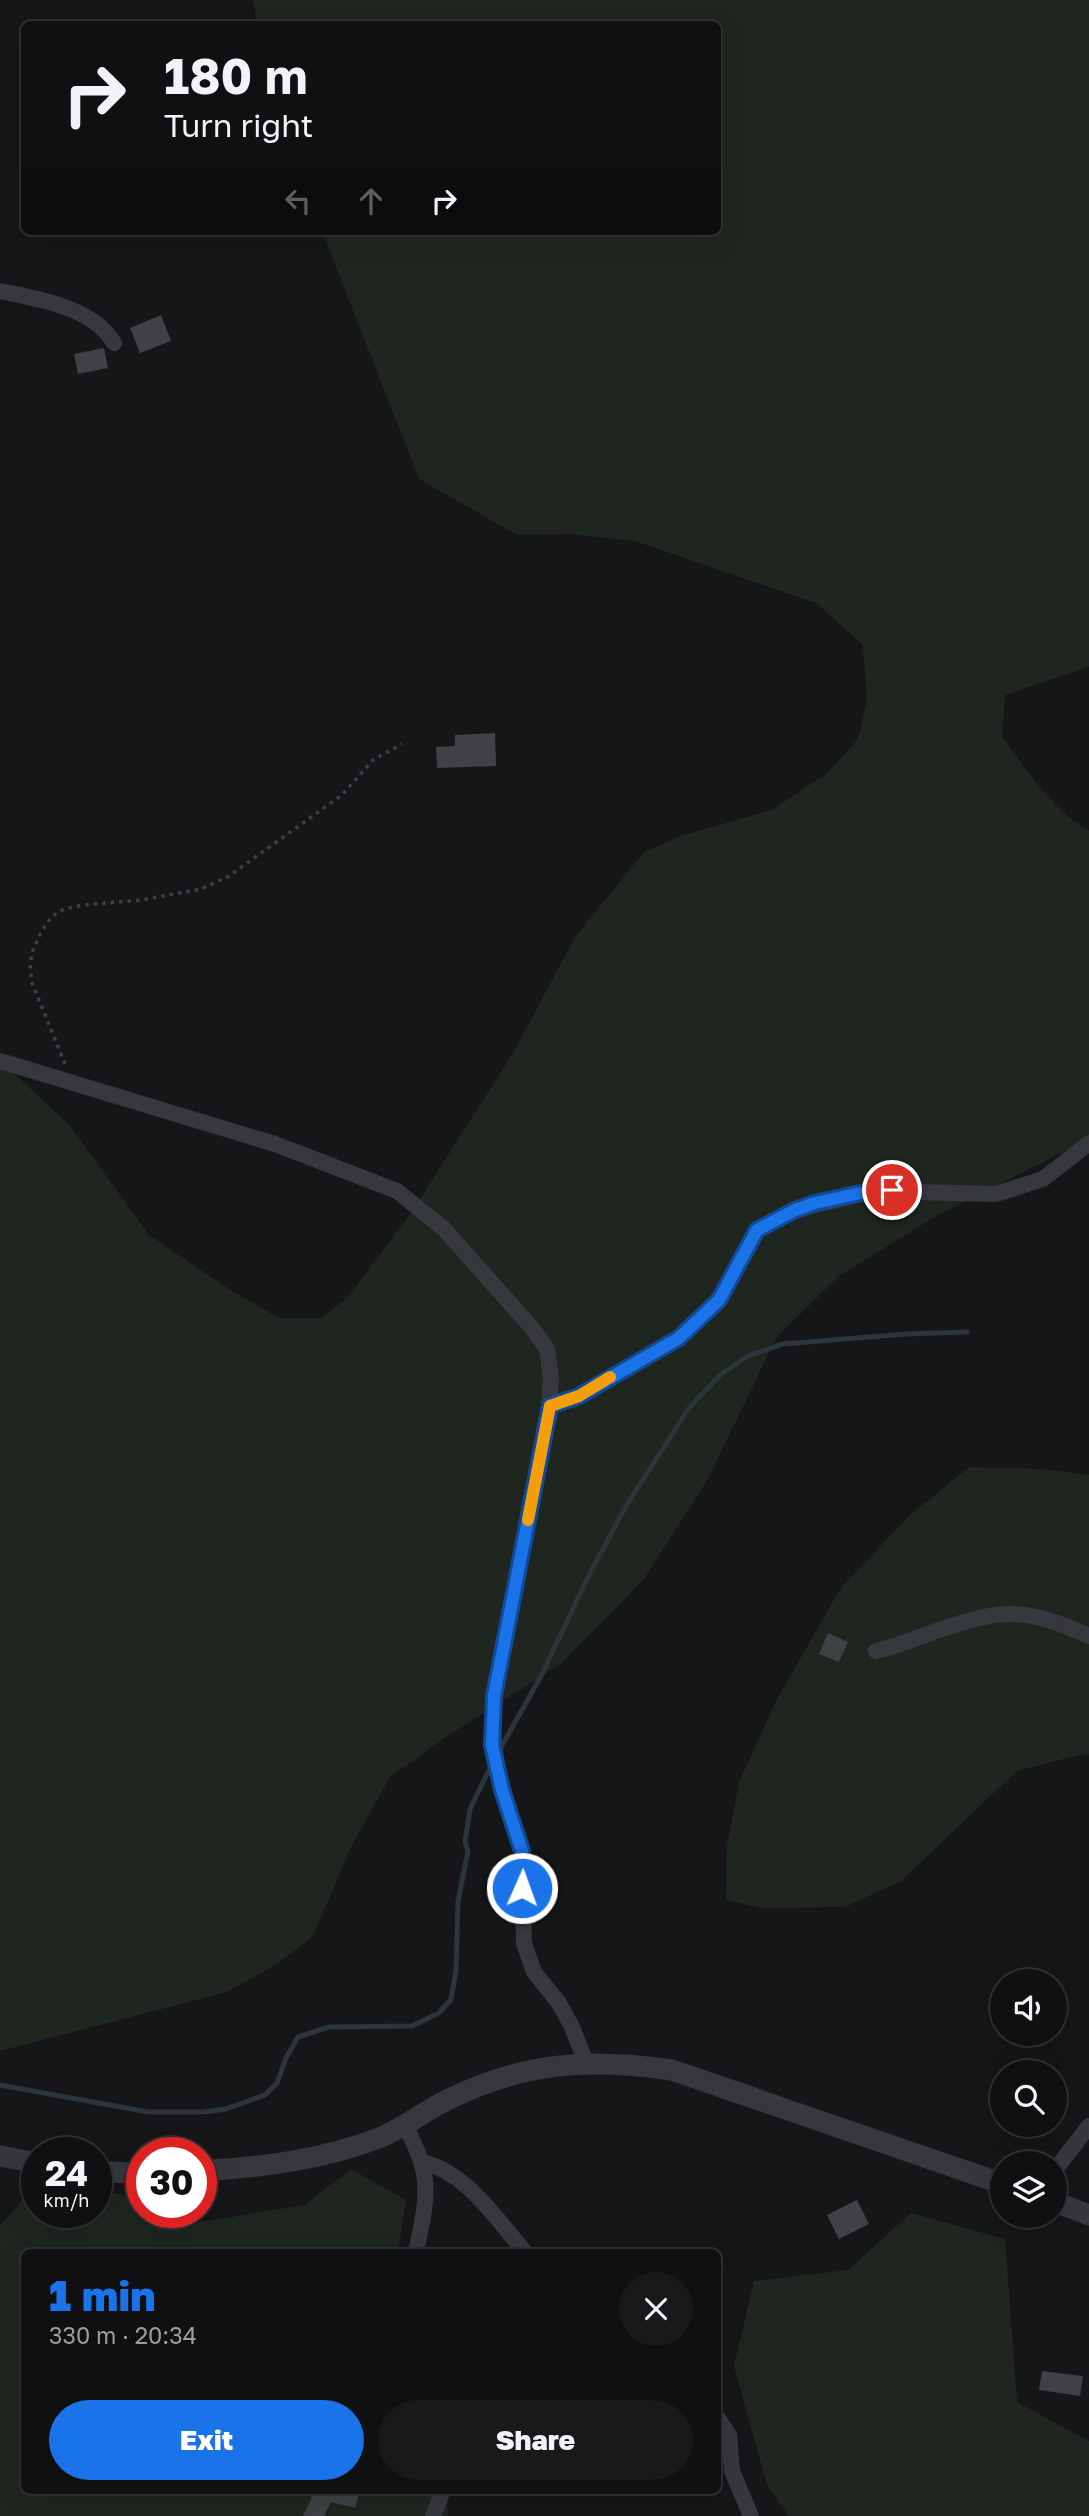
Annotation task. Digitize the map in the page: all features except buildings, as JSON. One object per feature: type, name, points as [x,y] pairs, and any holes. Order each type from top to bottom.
[{"type":"street","points":[[0,291],[31,297],[75,312],[107,331],[114,343]]},
{"type":"street","points":[[0,1061],[275,1144],[397,1191],[444,1229],[532,1328],[547,1349],[551,1379],[550,1406],[494,1696],[492,1745],[506,1806],[522,1851],[522,1928],[528,1958],[534,1972],[559,2003],[572,2027],[584,2064]]},
{"type":"street","points":[[550,1406],[579,1396],[679,1338],[719,1300],[757,1230],[795,1210],[874,1191],[996,1194],[1043,1179],[1089,1143]]},
{"type":"street","points":[[876,1651],[999,1614],[1020,1613],[1051,1620],[1089,1636]]},
{"type":"street","points":[[217,2169],[307,2160],[375,2139],[405,2126],[429,2109],[513,2073],[552,2066],[627,2064],[672,2070],[990,2180]]},
{"type":"street","points":[[405,2126],[419,2150],[426,2199],[417,2249]]},
{"type":"street","points":[[1067,2154],[1089,2126]]},
{"type":"street","points":[[0,2156],[21,2160]]},
{"type":"street","points":[[422,2162],[438,2166],[454,2175],[522,2249]]},
{"type":"street","points":[[1067,2207],[1089,2215]]},
{"type":"street","points":[[721,2422],[729,2435],[732,2471],[751,2516]]},
{"type":"street","points":[[433,2516],[441,2494]]},
{"type":"path","points":[[73,1082],[32,983],[30,964],[33,950],[52,916],[64,909],[84,905],[141,900],[201,889],[229,876],[342,795],[373,760],[402,744]]},
{"type":"shaded area","points":[[253,0],[1089,0],[1089,667],[1005,695],[1002,736],[1052,801],[1089,831],[1089,1139],[938,1215],[839,1276],[776,1338],[708,1479],[644,1579],[562,1663],[446,1737],[390,1777],[351,1847],[313,1936],[277,1964],[227,1992],[0,2051],[0,1060],[71,1127],[149,1235],[229,1289],[279,1318],[322,1318],[347,1298],[413,1210],[513,1053],[575,937],[643,853],[680,836],[772,810],[827,773],[858,739],[867,700],[863,645],[816,603],[635,541],[571,534],[517,535],[419,479],[324,235],[721,235],[721,21],[256,21]]},
{"type":"shaded area","points":[[969,1467],[1043,1469],[1089,1475],[1089,1755],[1083,1754],[1017,1771],[901,1881],[845,1907],[762,1908],[726,1900],[727,1847],[739,1782],[775,1703],[840,1589],[909,1516]]},
{"type":"shaded area","points":[[351,2169],[406,2200],[398,2249],[21,2249],[21,2494],[447,2494],[448,2516],[0,2516],[0,2226],[21,2202],[21,2228],[112,2228],[112,2193],[126,2195],[126,2228],[217,2228],[217,2219],[305,2205]]},
{"type":"shaded area","points":[[911,2213],[1005,2239],[1017,2402],[1089,2441],[1089,2516],[789,2516],[767,2485],[734,2366],[754,2281],[848,2270]]},
{"type":"waterway","points":[[499,1751],[541,1676],[589,1575],[626,1506],[689,1408],[720,1375],[748,1356],[783,1344],[967,1332]]},
{"type":"waterway","points":[[0,2085],[148,2112],[203,2112],[226,2109],[265,2095],[277,2083],[286,2058],[298,2037],[329,2027],[412,2026],[439,2013],[451,1999],[456,1971],[458,1901],[468,1851],[465,1842],[470,1809],[491,1766]]},
{"type":"slow traffic","points":[[528,1520],[550,1406],[579,1396],[610,1377]]},
{"type":"route","points":[[522,1888],[522,1851],[498,1774],[492,1745],[492,1726],[494,1696],[550,1406],[579,1396],[679,1338],[719,1300],[757,1230],[815,1203],[861,1193],[892,1190]]}]
